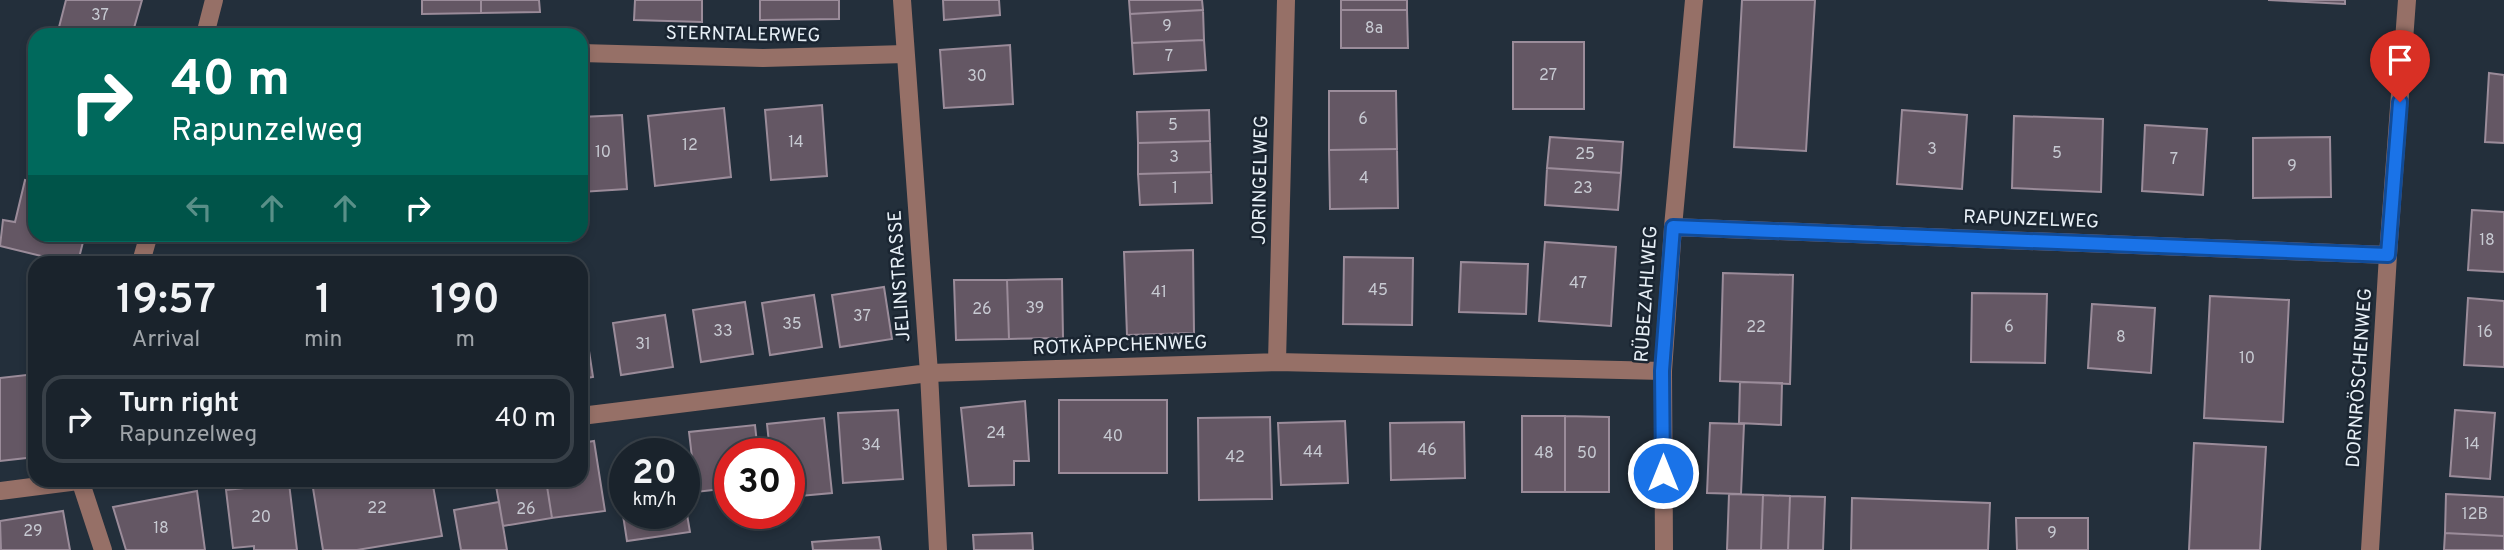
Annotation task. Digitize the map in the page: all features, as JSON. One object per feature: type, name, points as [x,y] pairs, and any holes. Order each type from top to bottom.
[{"type":"street","points":[[207,28],[214,0]]},
{"type":"street","name":"JELINSTRASSE","points":[[902,0],[929,373],[938,550]]},
{"type":"street","name":"JORINGELWEG","points":[[1277,362],[1286,0]]},
{"type":"street","name":"RÜBEZAHLWEG","points":[[1664,550],[1662,371],[1694,0]]},
{"type":"street","name":"DORNRÖSCHENWEG","points":[[2370,550],[2407,0]]},
{"type":"street","name":"STERNTALERWEG","points":[[588,53],[763,58],[905,54]]},
{"type":"street","name":"RAPUNZELWEG","points":[[1673,227],[2388,255]]},
{"type":"street","name":"ROTKÄPPCHENWEG","points":[[588,415],[929,373],[1277,362],[1662,371]]},
{"type":"street","points":[[0,491],[29,487]]},
{"type":"street","points":[[82,487],[103,550]]},
{"type":"building","points":[[66,0],[142,0],[134,28],[59,28]]},
{"type":"building","points":[[422,0],[481,0],[481,13],[422,14]]},
{"type":"building","points":[[481,0],[539,0],[540,12],[481,13]]},
{"type":"building","points":[[635,0],[702,0],[702,22],[634,20]]},
{"type":"building","points":[[760,0],[839,0],[839,19],[760,20]]},
{"type":"building","points":[[943,0],[999,0],[1000,15],[944,20]]},
{"type":"building","points":[[1129,0],[1202,0],[1203,10],[1130,14]]},
{"type":"building","points":[[1341,0],[1407,0],[1407,10],[1341,10]]},
{"type":"building","points":[[1742,0],[1815,0],[1806,151],[1734,147]]},
{"type":"building","points":[[2268,0],[2345,0],[2345,4]]},
{"type":"building","points":[[1203,10],[1204,40],[1132,43],[1130,14]]},
{"type":"building","points":[[1341,10],[1407,10],[1408,48],[1341,48]]},
{"type":"building","points":[[1204,40],[1206,70],[1134,74],[1132,43]]},
{"type":"building","points":[[1513,42],[1584,42],[1584,109],[1513,109]]},
{"type":"building","points":[[1010,45],[1013,104],[944,108],[940,50]]},
{"type":"building","points":[[2489,73],[2504,75],[2504,143],[2485,142]]},
{"type":"building","points":[[1329,91],[1396,91],[1397,149],[1329,150]]},
{"type":"building","points":[[822,105],[827,176],[771,180],[765,110]]},
{"type":"building","points":[[724,108],[731,177],[655,186],[648,116]]},
{"type":"building","points":[[1209,110],[1210,141],[1138,143],[1137,112]]},
{"type":"building","points":[[1902,110],[1967,115],[1962,189],[1897,184]]},
{"type":"building","points":[[622,115],[627,189],[588,192],[588,117]]},
{"type":"building","points":[[2014,116],[2103,119],[2101,192],[2012,188]]},
{"type":"building","points":[[2145,125],[2207,129],[2203,195],[2142,191]]},
{"type":"building","points":[[1550,137],[1623,142],[1621,173],[1547,168]]},
{"type":"building","points":[[2330,137],[2331,197],[2253,198],[2253,138]]},
{"type":"building","points":[[1210,141],[1211,172],[1138,174],[1138,143]]},
{"type":"building","points":[[1397,149],[1398,208],[1330,209],[1329,150]]},
{"type":"building","points":[[1547,168],[1621,173],[1618,210],[1545,205]]},
{"type":"building","points":[[1211,172],[1212,203],[1140,205],[1138,174]]},
{"type":"building","points":[[25,180],[28,181],[28,242],[83,242],[80,256],[41,256],[0,246],[3,220],[15,222]]},
{"type":"building","points":[[2472,210],[2504,212],[2504,272],[2468,270]]},
{"type":"building","points":[[1545,242],[1616,247],[1611,326],[1539,321]]},
{"type":"building","points":[[1193,250],[1194,333],[1127,335],[1124,252]]},
{"type":"building","points":[[1344,257],[1413,258],[1412,325],[1343,324]]},
{"type":"building","points":[[1461,262],[1528,264],[1526,314],[1459,312]]},
{"type":"building","points":[[1723,273],[1793,275],[1790,384],[1720,381]]},
{"type":"building","points":[[1062,279],[1063,338],[1009,339],[1007,280]]},
{"type":"building","points":[[954,280],[1007,280],[1009,339],[956,340]]},
{"type":"building","points":[[884,287],[892,339],[840,347],[832,295]]},
{"type":"building","points":[[1972,293],[2047,294],[2045,363],[1971,362]]},
{"type":"building","points":[[814,295],[822,347],[770,355],[762,303]]},
{"type":"building","points":[[2210,296],[2289,300],[2283,422],[2204,418]]},
{"type":"building","points":[[2468,298],[2504,301],[2504,367],[2464,365]]},
{"type":"building","points":[[745,302],[753,354],[701,362],[693,310]]},
{"type":"building","points":[[2092,304],[2155,308],[2151,373],[2088,368]]},
{"type":"building","points":[[665,315],[673,367],[621,375],[613,323]]},
{"type":"building","points":[[588,344],[593,377],[588,378]]},
{"type":"building","points":[[28,375],[28,458],[0,461],[0,378]]},
{"type":"building","points":[[1740,382],[1782,383],[1781,425],[1739,423]]},
{"type":"building","points":[[1059,400],[1167,400],[1167,473],[1059,473]]},
{"type":"building","points":[[1025,401],[1029,461],[1014,461],[1014,485],[969,486],[961,408]]},
{"type":"building","points":[[898,410],[903,479],[843,483],[838,413]]},
{"type":"building","points":[[2455,410],[2495,413],[2490,479],[2450,476]]},
{"type":"building","points":[[1522,416],[1565,416],[1565,492],[1522,492]]},
{"type":"building","points":[[1565,416],[1609,417],[1609,492],[1565,492]]},
{"type":"building","points":[[1270,417],[1272,499],[1199,500],[1198,418]]},
{"type":"building","points":[[824,418],[832,493],[805,496],[805,438],[768,438],[767,424]]},
{"type":"building","points":[[1345,421],[1348,483],[1281,485],[1278,423]]},
{"type":"building","points":[[1464,422],[1465,478],[1391,480],[1390,423]]},
{"type":"building","points":[[1710,423],[1744,424],[1741,494],[1707,493]]},
{"type":"building","points":[[755,425],[756,438],[714,438],[714,490],[700,492],[700,438],[690,438],[689,432]]},
{"type":"building","points":[[594,441],[605,511],[552,518],[547,487],[588,487],[588,442]]},
{"type":"building","points":[[2194,443],[2266,447],[2260,550],[2189,550]]},
{"type":"building","points":[[289,487],[297,550],[254,550],[254,546],[233,548],[226,490]]},
{"type":"building","points":[[313,487],[433,487],[442,536],[357,550],[323,550]]},
{"type":"building","points":[[496,487],[547,487],[552,518],[503,526]]},
{"type":"building","points":[[197,491],[205,550],[126,550],[113,507]]},
{"type":"building","points":[[1729,494],[1763,495],[1761,550],[1727,550]]},
{"type":"building","points":[[2446,494],[2504,497],[2504,536],[2445,533]]},
{"type":"building","points":[[1763,495],[1790,496],[1788,550],[1761,550]]},
{"type":"building","points":[[1790,496],[1825,497],[1823,550],[1788,550]]},
{"type":"building","points":[[1852,498],[1990,503],[1988,550],[1851,550]]},
{"type":"building","points":[[499,502],[507,550],[461,550],[454,510]]},
{"type":"building","points":[[63,511],[70,550],[1,550],[0,521]]},
{"type":"building","points":[[2016,518],[2088,518],[2088,550],[2017,550]]},
{"type":"building","points":[[625,529],[689,529],[690,532],[627,541]]},
{"type":"building","points":[[1032,533],[1033,550],[974,550],[973,535]]},
{"type":"building","points":[[2445,533],[2504,536],[2504,550],[2444,550]]},
{"type":"building","points":[[879,537],[881,550],[813,550],[812,542]]},
{"type":"route","points":[[1663,473],[1662,371],[1673,227],[2388,255],[2400,102]]}]
